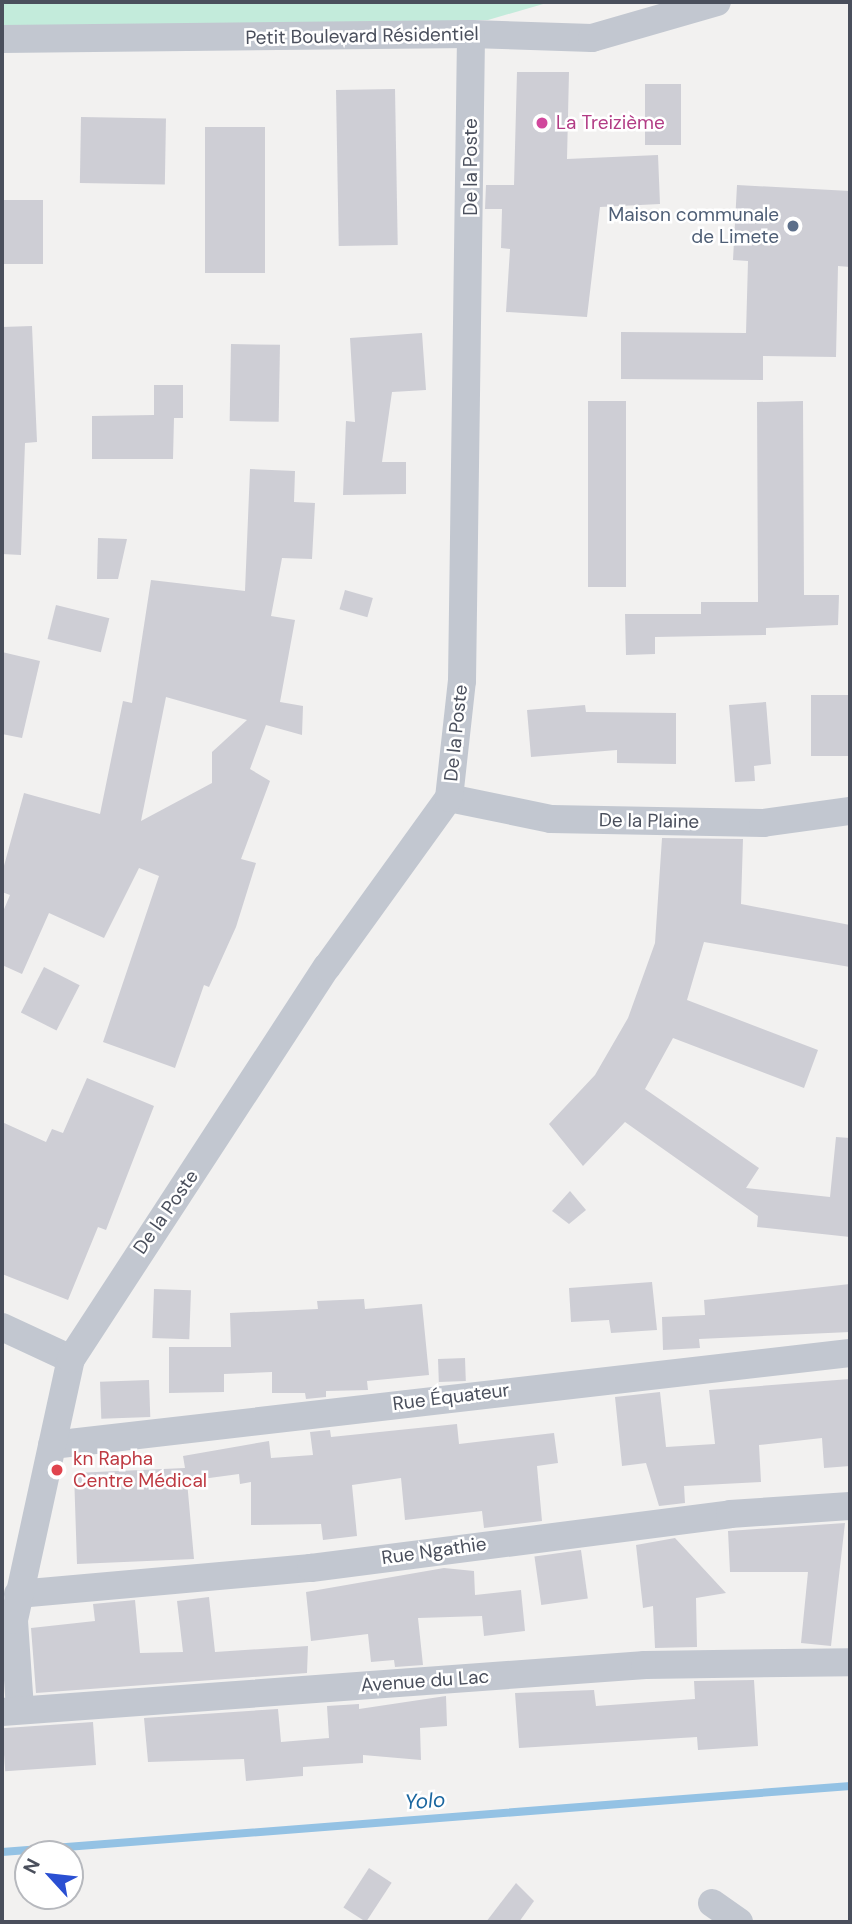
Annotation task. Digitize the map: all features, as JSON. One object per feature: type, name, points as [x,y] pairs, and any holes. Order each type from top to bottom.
[{"type":"street","name":"Petit Boulevard Résidentiel","points":[[2,38],[471,34],[592,38],[718,2]]},
{"type":"street","name":"De la Poste","points":[[11,1710],[11,1612],[71,1359],[86,1328],[327,967],[449,798],[462,681],[471,34]]},
{"type":"street","name":"De la Plaine","points":[[449,798],[551,819],[763,823],[850,811]]},
{"type":"street","points":[[2,1327],[71,1359]]},
{"type":"street","name":"Rue Équateur","points":[[52,1445],[850,1353]]},
{"type":"street","name":"Rue Ngathie","points":[[11,1612],[311,1568],[730,1514],[850,1506]]},
{"type":"street","name":"Avenue du Lac","points":[[11,1710],[645,1665],[850,1658]]},
{"type":"street","points":[[712,1903],[739,1922]]},
{"type":"green space","points":[[2,2],[550,2],[488,20],[2,32]]},
{"type":"building","points":[[517,72],[569,72],[567,159],[658,155],[660,204],[600,207],[587,317],[506,312],[510,249],[501,248],[502,209],[485,209],[486,185],[514,185]]},
{"type":"building","points":[[645,84],[681,84],[681,145],[645,145]]},
{"type":"building","points":[[395,89],[398,245],[339,246],[336,90]]},
{"type":"building","points":[[81,117],[166,118],[165,184],[80,183]]},
{"type":"building","points":[[205,127],[265,127],[265,273],[205,273]]},
{"type":"building","points":[[737,185],[850,191],[850,267],[838,266],[836,357],[763,356],[763,380],[621,379],[621,332],[746,333],[748,261],[733,260]]},
{"type":"building","points":[[2,200],[43,200],[43,264],[2,264]]},
{"type":"building","points":[[32,326],[37,442],[25,443],[21,555],[2,554],[2,327]]},
{"type":"building","points":[[422,333],[426,390],[392,392],[382,462],[406,462],[406,494],[343,495],[346,421],[355,422],[350,338]]},
{"type":"building","points":[[231,344],[280,345],[279,422],[230,421]]},
{"type":"building","points":[[154,385],[183,385],[183,418],[174,418],[173,459],[92,459],[92,416],[154,415]]},
{"type":"building","points":[[588,401],[626,401],[626,587],[588,587]]},
{"type":"building","points":[[803,401],[804,595],[839,595],[838,625],[766,628],[766,635],[655,637],[655,654],[626,655],[625,614],[701,614],[701,602],[758,602],[757,402]]},
{"type":"building","points":[[250,469],[295,471],[294,502],[315,503],[312,559],[282,558],[271,616],[295,620],[280,702],[303,706],[302,735],[266,725],[250,769],[270,781],[241,859],[256,863],[236,927],[209,987],[204,985],[175,1068],[103,1042],[159,876],[139,868],[104,938],[49,913],[22,974],[2,965],[2,914],[10,895],[2,892],[2,873],[24,793],[100,814],[123,701],[132,703],[151,580],[245,591]],"holes":[[[166,697],[247,720],[212,752],[212,783],[141,821]]]},
{"type":"building","points":[[98,538],[127,539],[118,579],[97,579]]},
{"type":"building","points":[[345,590],[373,598],[367,617],[339,609]]},
{"type":"building","points":[[56,605],[109,618],[101,652],[48,639]]},
{"type":"building","points":[[2,652],[40,661],[22,738],[2,734]]},
{"type":"building","points":[[811,695],[850,695],[850,756],[811,756]]},
{"type":"building","points":[[766,702],[771,764],[754,766],[755,781],[735,782],[729,705]]},
{"type":"building","points":[[585,705],[586,712],[676,713],[676,764],[617,763],[617,750],[531,757],[527,710]]},
{"type":"building","points":[[662,838],[743,839],[741,904],[850,925],[850,967],[704,942],[687,1000],[818,1050],[804,1088],[673,1038],[645,1089],[759,1168],[746,1188],[830,1197],[836,1137],[850,1138],[850,1237],[757,1227],[758,1216],[625,1122],[583,1166],[549,1124],[595,1075],[628,1018],[655,943]]},
{"type":"building","points":[[44,967],[80,985],[56,1031],[21,1012]]},
{"type":"building","points":[[87,1078],[154,1106],[106,1230],[98,1227],[68,1300],[2,1274],[2,1122],[46,1142],[52,1129],[63,1133]]},
{"type":"building","points":[[570,1191],[586,1210],[569,1224],[552,1211]]},
{"type":"building","points":[[652,1282],[657,1330],[611,1333],[609,1320],[571,1322],[569,1288]]},
{"type":"building","points":[[850,1284],[850,1332],[699,1339],[700,1348],[663,1350],[662,1317],[705,1315],[704,1300]]},
{"type":"building","points":[[154,1289],[191,1290],[189,1339],[152,1338]]},
{"type":"building","points":[[364,1299],[365,1309],[422,1304],[429,1375],[367,1381],[368,1390],[326,1391],[326,1397],[306,1399],[305,1393],[272,1393],[272,1372],[224,1374],[224,1392],[169,1393],[169,1347],[231,1347],[230,1313],[318,1309],[317,1301]]},
{"type":"building","points":[[465,1358],[466,1381],[439,1382],[438,1359]]},
{"type":"building","points":[[850,1379],[850,1466],[824,1468],[822,1438],[759,1445],[761,1482],[684,1486],[685,1503],[659,1506],[646,1463],[622,1466],[615,1397],[660,1392],[666,1447],[715,1444],[709,1390]]},
{"type":"building","points":[[149,1380],[150,1417],[101,1419],[100,1382]]},
{"type":"building","points":[[457,1424],[459,1444],[554,1433],[558,1463],[537,1466],[542,1521],[484,1528],[482,1511],[405,1520],[401,1478],[352,1485],[357,1536],[323,1540],[321,1524],[251,1525],[251,1482],[240,1484],[239,1474],[187,1481],[194,1559],[77,1564],[74,1473],[185,1468],[183,1456],[269,1441],[271,1458],[313,1455],[310,1432],[330,1430],[331,1437]]},
{"type":"building","points":[[845,1523],[831,1646],[801,1643],[808,1572],[730,1572],[728,1531]]},
{"type":"building","points":[[675,1538],[726,1593],[696,1598],[697,1647],[655,1648],[653,1606],[643,1608],[636,1545]]},
{"type":"building","points":[[581,1550],[588,1599],[541,1605],[534,1557]]},
{"type":"building","points":[[444,1568],[474,1571],[475,1595],[521,1590],[525,1631],[484,1636],[482,1616],[418,1618],[423,1665],[395,1667],[394,1660],[371,1662],[368,1634],[311,1641],[306,1592]]},
{"type":"building","points":[[209,1597],[215,1652],[308,1646],[307,1673],[36,1693],[31,1628],[95,1621],[93,1604],[135,1600],[140,1653],[183,1652],[177,1601]]},
{"type":"building","points":[[754,1680],[758,1746],[698,1750],[697,1737],[519,1748],[515,1693],[594,1690],[596,1706],[695,1699],[694,1681]]},
{"type":"building","points":[[446,1696],[447,1726],[420,1728],[421,1760],[363,1755],[363,1763],[303,1767],[303,1776],[246,1781],[244,1759],[148,1762],[144,1718],[278,1709],[281,1742],[329,1738],[327,1706],[359,1704],[359,1709]]},
{"type":"building","points":[[93,1722],[96,1765],[5,1771],[2,1728]]},
{"type":"building","points":[[369,1868],[392,1883],[366,1922],[343,1907]]},
{"type":"building","points":[[516,1883],[534,1901],[519,1922],[486,1922]]},
{"type":"waterway","name":"Yolo","points":[[2,1852],[850,1786]]},
{"type":"place","name":"La Treizième","points":[[542,123]]},
{"type":"place","name":"Maison communale de Limete","points":[[793,226]]},
{"type":"place","name":"kn Rapha Centre Médical","points":[[57,1470]]}]
